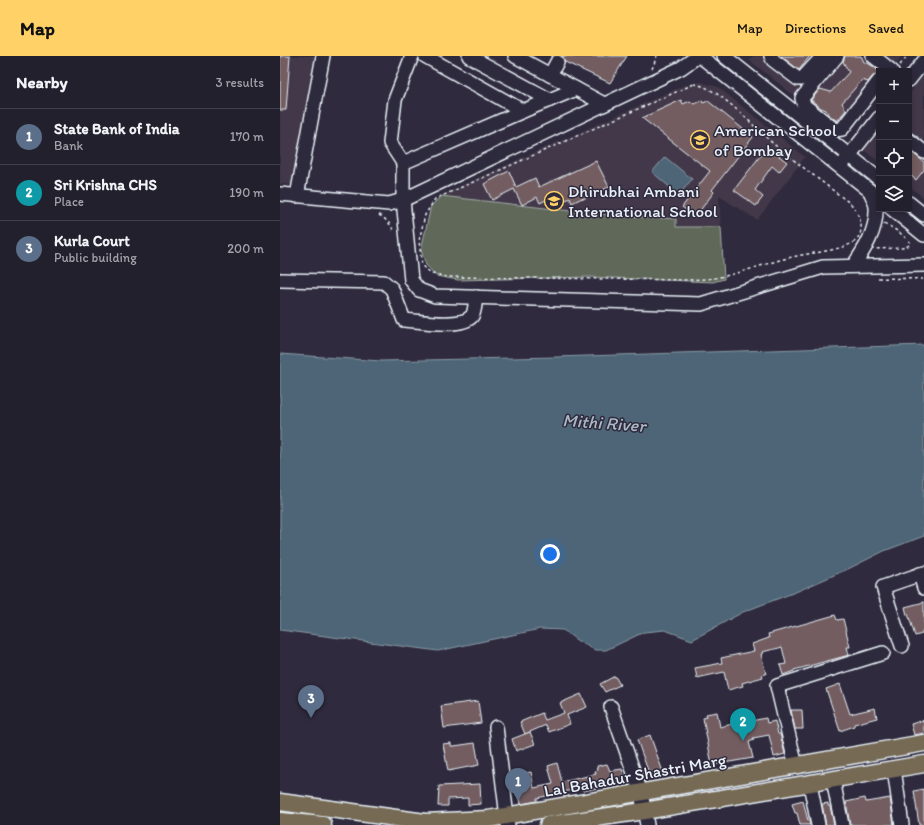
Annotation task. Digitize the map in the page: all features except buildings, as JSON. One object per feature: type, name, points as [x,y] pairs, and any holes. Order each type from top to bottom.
[{"type":"main road","name":"Lal Bahadur Shastri Marg","points":[[280,802],[425,822],[488,819],[507,821],[641,793],[924,743]]},
{"type":"main road","name":"Lal Bahadur Shastri Marg","points":[[548,825],[645,818],[810,784],[924,764]]},
{"type":"main road","points":[[280,821],[323,825]]},
{"type":"street","points":[[297,196],[323,56]]},
{"type":"street","points":[[412,56],[395,100],[390,143],[403,163],[403,200],[412,280],[419,290],[435,296],[701,304],[822,267],[924,265]]},
{"type":"street","points":[[425,56],[523,111]]},
{"type":"street","points":[[469,56],[550,100]]},
{"type":"street","points":[[516,56],[604,104]]},
{"type":"street","points":[[280,194],[389,204],[403,200],[681,68],[699,56],[874,194],[876,207],[875,223],[870,240],[853,266]]},
{"type":"street","points":[[724,56],[803,111],[835,130],[840,130],[876,86]]},
{"type":"street","points":[[771,56],[773,60],[798,79],[802,79],[823,56]]},
{"type":"street","points":[[837,56],[802,98],[803,111],[850,155],[876,171]]},
{"type":"street","points":[[873,56],[887,68]]},
{"type":"street","points":[[912,76],[924,61]]},
{"type":"street","points":[[550,75],[557,62]]},
{"type":"street","points":[[403,163],[576,89]]},
{"type":"street","points":[[840,167],[876,122]]},
{"type":"street","points":[[912,142],[924,152]]},
{"type":"street","points":[[912,205],[924,215]]},
{"type":"street","points":[[896,212],[924,235]]},
{"type":"street","points":[[280,280],[384,282],[392,289],[404,320],[456,323],[467,320],[473,314],[476,297]]},
{"type":"street","points":[[902,646],[883,587],[922,573],[924,588]]},
{"type":"street","points":[[796,766],[778,686],[883,653]]},
{"type":"street","points":[[611,707],[641,793],[645,818]]},
{"type":"street","points":[[496,727],[507,821]]},
{"type":"street","points":[[894,769],[902,825]]},
{"type":"street","points":[[833,780],[842,825]]},
{"type":"street","points":[[810,784],[818,825]]},
{"type":"path","points":[[649,74],[653,69],[657,56]]},
{"type":"path","points":[[694,84],[708,88],[722,98],[775,145],[851,204],[857,212],[861,222],[860,233],[854,242],[839,248],[796,256],[719,278],[690,280],[448,277],[432,274],[422,266],[419,241],[426,215],[435,199],[694,84]]},
{"type":"path","points":[[375,213],[385,219],[393,230],[395,236]]},
{"type":"path","points":[[879,220],[884,222],[899,232],[910,242],[910,246],[872,250],[879,220]]},
{"type":"path","points":[[878,278],[924,279]]},
{"type":"shaded area","points":[[280,56],[319,56],[297,185],[280,184]]},
{"type":"shaded area","points":[[753,56],[902,56],[892,68],[876,68],[876,89],[841,133],[749,60]]},
{"type":"shaded area","points":[[924,75],[924,198],[912,188],[912,90]]},
{"type":"shaded area","name":"Dhirubhai Ambani International School","points":[[701,82],[718,87],[805,157],[757,220],[719,196],[721,227],[676,228],[678,281],[590,277],[458,280],[436,276],[426,265],[421,250],[431,206],[441,196],[464,184],[685,85]]},
{"type":"shaded area","points":[[876,135],[876,160],[864,150]]},
{"type":"green space","name":"Dhirubhai Ambani International School","points":[[441,196],[597,214],[676,219],[676,227],[721,227],[724,279],[713,282],[590,277],[458,280],[436,276],[426,265],[421,250],[431,206]]},
{"type":"water","points":[[665,157],[692,179],[679,195],[652,172]]},
{"type":"water","name":"Mithi River","points":[[924,345],[924,536],[884,551],[798,591],[743,612],[692,640],[665,630],[644,632],[606,650],[595,650],[578,641],[563,630],[540,629],[438,651],[280,630],[280,354],[381,361]]},
{"type":"place","name":"American School of Bombay","points":[[700,140]]},
{"type":"place","name":"Dhirubhai Ambani International School","points":[[554,201]]},
{"type":"place","name":"Kurla Court","points":[[311,718]]},
{"type":"place","name":"Sri Krishna CHS","points":[[743,741]]},
{"type":"place","name":"State Bank of India","points":[[518,801]]}]
